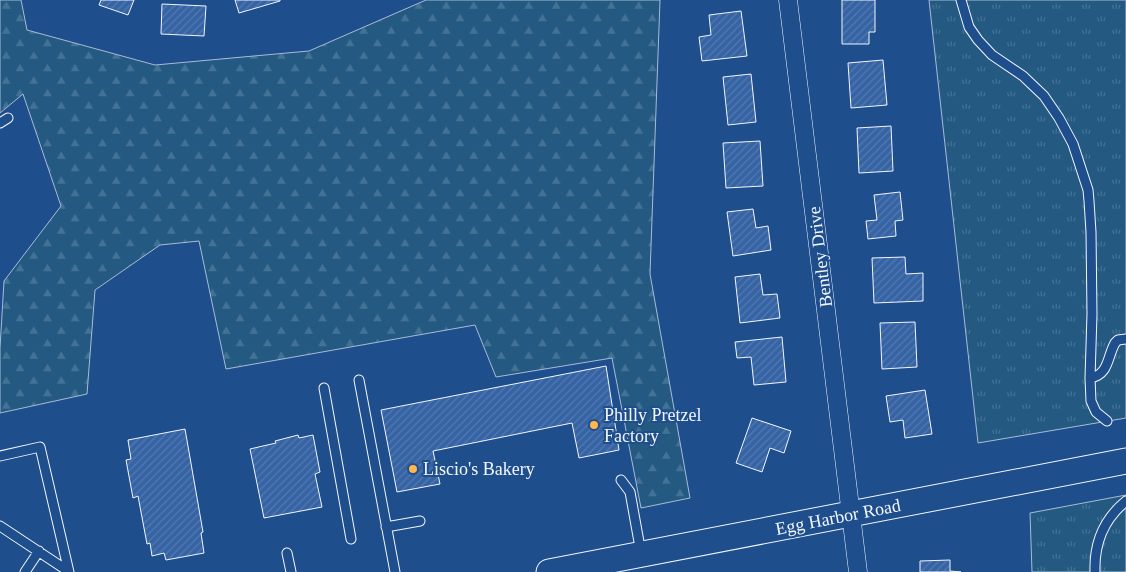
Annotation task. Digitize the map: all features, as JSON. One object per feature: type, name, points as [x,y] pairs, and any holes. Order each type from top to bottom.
[{"type":"main road","name":"Egg Harbor Road","points":[[550,572],[1126,461]]},
{"type":"street","name":"Bentley Drive","points":[[788,0],[858,572]]},
{"type":"lane","points":[[961,0],[970,27],[978,40],[992,55],[1023,76],[1044,96],[1073,144],[1088,190],[1089,201],[1092,314],[1090,378],[1092,408],[1107,421]]},
{"type":"lane","points":[[0,123],[8,118]]},
{"type":"lane","points":[[1090,378],[1099,376],[1104,372],[1115,343],[1118,340],[1126,339]]},
{"type":"lane","points":[[359,380],[395,572]]},
{"type":"lane","points":[[324,388],[351,539]]},
{"type":"lane","points":[[0,456],[40,447],[69,572]]},
{"type":"lane","points":[[621,480],[630,492],[641,554]]},
{"type":"lane","points":[[1095,572],[1099,537],[1113,514],[1126,501]]},
{"type":"lane","points":[[386,527],[420,521]]},
{"type":"lane","points":[[0,526],[69,572]]},
{"type":"lane","points":[[25,572],[39,551]]},
{"type":"lane","points":[[287,553],[291,572]]},
{"type":"green space","points":[[0,0],[21,0],[27,30],[155,65],[309,51],[426,0],[660,0],[650,274],[690,498],[641,508],[612,358],[496,377],[475,325],[226,369],[199,241],[160,245],[95,290],[87,394],[0,413],[0,348],[4,281],[61,206],[23,94],[0,113]]},
{"type":"green space","points":[[929,0],[1126,0],[1126,418],[978,443]]},
{"type":"green space","points":[[1126,495],[1126,572],[1032,572],[1030,513]]},
{"type":"building","points":[[101,0],[134,0],[128,15],[99,5]]},
{"type":"building","points":[[235,0],[280,0],[280,1],[239,13]]},
{"type":"building","points":[[842,0],[875,0],[875,32],[869,32],[869,44],[842,44]]},
{"type":"building","points":[[162,4],[206,6],[204,36],[161,34]]},
{"type":"building","points":[[741,11],[747,56],[702,61],[699,37],[711,35],[709,15]]},
{"type":"building","points":[[883,60],[887,105],[851,108],[848,63]]},
{"type":"building","points":[[751,74],[756,122],[728,125],[723,77]]},
{"type":"building","points":[[891,126],[893,171],[859,173],[857,128]]},
{"type":"building","points":[[760,141],[763,186],[726,188],[723,143]]},
{"type":"building","points":[[900,192],[903,220],[895,221],[896,236],[868,239],[866,221],[877,220],[874,195]]},
{"type":"building","points":[[753,209],[756,228],[768,226],[771,250],[733,256],[727,212]]},
{"type":"building","points":[[905,257],[906,274],[923,273],[923,301],[874,303],[872,258]]},
{"type":"building","points":[[760,274],[763,295],[777,294],[780,318],[740,323],[735,277]]},
{"type":"building","points":[[915,322],[917,367],[882,369],[880,323]]},
{"type":"building","points":[[782,337],[786,382],[754,385],[751,357],[737,358],[735,342]]},
{"type":"building","points":[[606,366],[619,450],[579,458],[572,423],[433,451],[440,484],[397,492],[381,410]]},
{"type":"building","points":[[925,390],[932,434],[905,438],[903,420],[890,422],[886,396]]},
{"type":"building","points":[[752,418],[791,431],[784,453],[770,448],[762,472],[736,463]]},
{"type":"building","points":[[185,429],[203,532],[201,533],[204,553],[166,560],[164,553],[152,556],[150,543],[147,544],[138,496],[133,498],[126,460],[131,459],[128,440]]},
{"type":"building","points":[[298,435],[299,438],[313,435],[320,472],[315,474],[322,507],[264,518],[250,449],[276,443],[275,441]]},
{"type":"building","points":[[950,560],[950,571],[961,572],[920,572],[920,561]]},
{"type":"place","name":"Philly Pretzel Factory","points":[[594,425]]},
{"type":"place","name":"Liscio's Bakery","points":[[413,469]]}]
